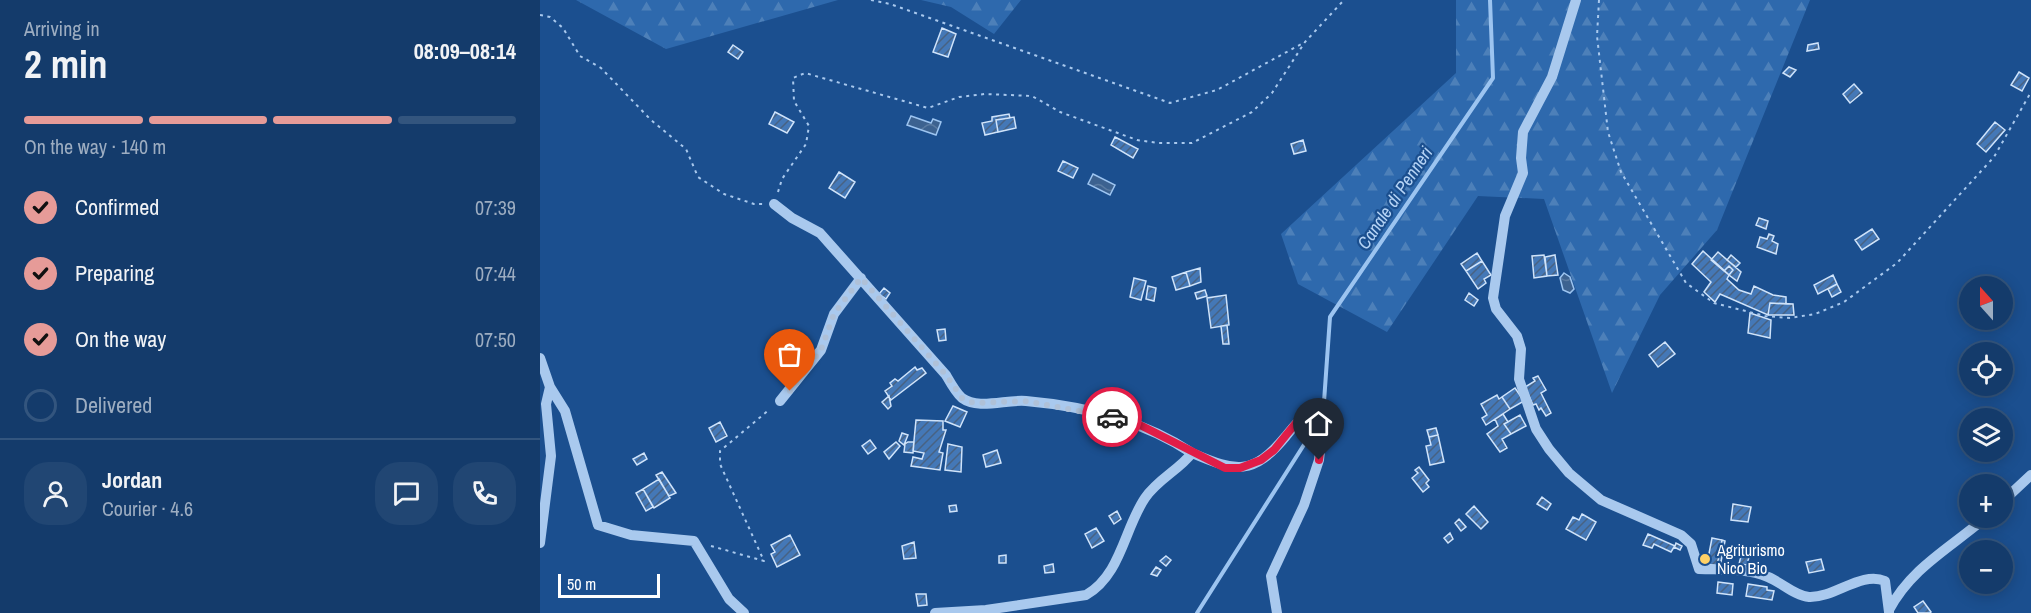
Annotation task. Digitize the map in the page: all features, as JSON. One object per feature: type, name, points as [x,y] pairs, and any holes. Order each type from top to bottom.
[{"type":"street","points":[[1576,0],[1552,77],[1523,132],[1521,158],[1523,173],[1505,216],[1493,298],[1496,309],[1517,336],[1521,349],[1519,379],[1536,429],[1569,473],[1589,492],[1627,512],[1681,535],[1691,544],[1699,569],[1748,571],[1765,576],[1809,597],[1827,596],[1863,580],[1878,578],[1885,581],[1888,612]]},
{"type":"street","points":[[774,204],[792,218],[820,233],[946,375],[962,398],[974,403],[1025,401],[1106,416],[1142,426],[1225,468],[1240,468],[1261,460],[1274,450],[1300,418],[1310,415],[1323,425],[1319,460],[1307,496],[1271,576],[1277,613]]},
{"type":"street","points":[[780,401],[821,350],[834,314],[861,278]]},
{"type":"street","points":[[540,358],[550,387],[565,411],[598,525],[631,536],[694,541],[729,599],[744,613]]},
{"type":"street","points":[[540,543],[551,456],[546,404],[550,387]]},
{"type":"street","points":[[935,613],[986,610],[1064,600],[1086,595],[1100,587],[1123,547],[1144,500],[1155,485],[1192,453]]},
{"type":"street","points":[[2013,492],[2031,475]]},
{"type":"street","points":[[1888,612],[1899,592],[1928,560],[1973,528]]},
{"type":"path","points":[[871,0],[890,4],[1170,103],[1217,90],[1305,42]]},
{"type":"path","points":[[540,15],[550,17],[563,28],[580,56],[601,68],[651,120],[686,149],[698,177],[724,194],[754,204],[774,204],[782,179],[806,144],[809,126],[795,101],[793,78],[805,73],[928,108],[959,97],[985,94],[1032,96],[1060,112],[1137,140],[1158,143],[1192,143],[1252,112],[1272,93],[1305,42],[1344,0]]},
{"type":"path","points":[[1599,0],[1597,36],[1608,132],[1621,172],[1686,283],[1714,303],[1765,316],[1790,318],[1815,314],[1844,302],[1897,263],[1994,157],[2031,92]]},
{"type":"path","points":[[694,541],[764,561],[720,464],[720,451],[780,401]]},
{"type":"green space","points":[[576,0],[838,0],[666,49]]},
{"type":"green space","points":[[921,0],[1021,0],[994,34],[951,7]]},
{"type":"green space","points":[[1456,0],[1810,0],[1717,230],[1660,295],[1612,393],[1544,199],[1478,196],[1387,332],[1298,284],[1281,234],[1456,73]]},
{"type":"water","points":[[911,116],[931,123],[933,119],[941,122],[936,135],[907,125]]},
{"type":"water","points":[[1093,174],[1115,185],[1110,195],[1088,184]]},
{"type":"water","points":[[1564,273],[1570,277],[1574,289],[1570,293],[1563,290],[1560,278]]},
{"type":"building","points":[[942,28],[956,34],[948,57],[933,52]]},
{"type":"building","points":[[1818,43],[1819,49],[1807,51],[1808,45]]},
{"type":"building","points":[[733,45],[743,52],[738,59],[728,52]]},
{"type":"building","points":[[1789,67],[1796,70],[1790,77],[1783,73]]},
{"type":"building","points":[[2019,72],[2029,78],[2022,91],[2011,85]]},
{"type":"building","points":[[1854,84],[1862,93],[1850,103],[1843,94]]},
{"type":"building","points":[[775,112],[794,122],[787,133],[769,124]]},
{"type":"building","points":[[1009,114],[1010,118],[996,120],[998,132],[985,135],[982,123],[992,121],[992,117]]},
{"type":"building","points":[[1014,117],[1016,128],[998,132],[996,120]]},
{"type":"building","points":[[1995,122],[2005,130],[1986,152],[1977,144]]},
{"type":"building","points":[[1115,137],[1138,149],[1133,158],[1111,145]]},
{"type":"building","points":[[1303,140],[1306,151],[1294,154],[1291,144]]},
{"type":"building","points":[[1063,161],[1078,168],[1073,178],[1058,171]]},
{"type":"building","points":[[839,172],[855,182],[845,198],[829,188]]},
{"type":"building","points":[[1759,218],[1768,221],[1766,229],[1756,225]]},
{"type":"building","points":[[1872,229],[1879,239],[1862,250],[1855,240]]},
{"type":"building","points":[[1769,234],[1774,236],[1772,241],[1778,244],[1776,254],[1757,247],[1760,237],[1767,239]]},
{"type":"building","points":[[1703,251],[1729,275],[1727,279],[1739,290],[1751,294],[1754,286],[1773,295],[1786,297],[1786,304],[1770,303],[1768,315],[1720,294],[1715,302],[1704,292],[1711,282],[1692,264]]},
{"type":"building","points":[[1718,252],[1741,272],[1737,281],[1729,275],[1733,270],[1729,266],[1724,271],[1711,260]]},
{"type":"building","points":[[1477,253],[1482,261],[1466,271],[1461,264]]},
{"type":"building","points":[[1544,255],[1547,276],[1534,278],[1532,256]]},
{"type":"building","points":[[1555,255],[1558,275],[1547,276],[1545,257]]},
{"type":"building","points":[[1731,255],[1740,263],[1736,267],[1727,260]]},
{"type":"building","points":[[1482,261],[1491,275],[1484,279],[1486,283],[1478,289],[1466,271]]},
{"type":"building","points":[[1729,266],[1733,270],[1729,275],[1724,271]]},
{"type":"building","points":[[1200,268],[1201,282],[1190,286],[1186,272]]},
{"type":"building","points":[[1186,272],[1190,286],[1176,290],[1172,277]]},
{"type":"building","points":[[1833,275],[1837,284],[1818,294],[1814,285]]},
{"type":"building","points":[[1134,278],[1146,281],[1141,300],[1130,297]]},
{"type":"building","points":[[1837,284],[1841,292],[1832,297],[1828,289]]},
{"type":"building","points":[[1148,286],[1156,288],[1154,301],[1146,299]]},
{"type":"building","points":[[884,288],[890,293],[886,299],[879,294]]},
{"type":"building","points":[[1205,290],[1207,296],[1197,299],[1195,293]]},
{"type":"building","points":[[1469,293],[1478,300],[1474,306],[1465,300]]},
{"type":"building","points":[[1226,295],[1229,325],[1211,328],[1207,298]]},
{"type":"building","points":[[1770,303],[1793,304],[1794,315],[1768,315]]},
{"type":"building","points":[[1750,313],[1771,320],[1770,338],[1748,333]]},
{"type":"building","points":[[1227,325],[1229,344],[1223,344],[1221,326]]},
{"type":"building","points":[[945,329],[946,340],[939,341],[937,330]]},
{"type":"building","points":[[1665,342],[1675,354],[1658,367],[1649,355]]},
{"type":"building","points":[[915,367],[917,370],[922,368],[926,373],[891,400],[885,391],[892,386],[890,383],[895,379],[898,381]]},
{"type":"building","points":[[1538,376],[1546,390],[1541,393],[1551,413],[1546,416],[1541,408],[1539,410],[1536,404],[1533,405],[1525,387],[1535,381],[1533,378]]},
{"type":"building","points":[[1515,388],[1524,401],[1510,409],[1502,397]]},
{"type":"building","points":[[1497,395],[1499,399],[1502,397],[1510,409],[1486,425],[1482,418],[1487,415],[1481,404]]},
{"type":"building","points":[[889,396],[891,406],[888,409],[882,402]]},
{"type":"building","points":[[953,406],[967,412],[960,427],[945,421]]},
{"type":"building","points":[[1503,414],[1508,422],[1504,424],[1511,434],[1502,439],[1507,448],[1500,452],[1487,434],[1498,426],[1495,419]]},
{"type":"building","points":[[1520,415],[1526,426],[1511,434],[1504,424]]},
{"type":"building","points":[[916,420],[943,421],[943,430],[946,430],[939,452],[943,453],[940,470],[911,466],[913,457],[922,459],[924,453],[913,451]]},
{"type":"building","points":[[720,422],[727,436],[716,442],[709,428]]},
{"type":"building","points":[[1436,428],[1438,435],[1429,437],[1427,430]]},
{"type":"building","points":[[902,433],[908,435],[904,445],[899,441]]},
{"type":"building","points":[[1438,435],[1444,462],[1430,465],[1426,446],[1431,445],[1429,437]]},
{"type":"building","points":[[870,440],[876,448],[868,454],[862,446]]},
{"type":"building","points":[[896,442],[900,446],[889,459],[884,452]]},
{"type":"building","points":[[914,442],[913,453],[904,452],[905,444]]},
{"type":"building","points":[[948,444],[962,447],[961,472],[945,470]]},
{"type":"building","points":[[997,450],[1001,463],[986,467],[983,455]]},
{"type":"building","points":[[644,453],[647,459],[637,465],[633,459]]},
{"type":"building","points":[[1419,467],[1429,480],[1426,483],[1429,487],[1423,492],[1412,478],[1418,473],[1415,470]]},
{"type":"building","points":[[662,472],[676,493],[669,496],[656,475]]},
{"type":"building","points":[[659,479],[670,498],[654,508],[643,489]]},
{"type":"building","points":[[643,489],[653,507],[646,511],[636,493]]},
{"type":"building","points":[[1542,497],[1551,504],[1547,510],[1537,504]]},
{"type":"building","points":[[1733,504],[1751,507],[1748,522],[1731,520]]},
{"type":"building","points":[[956,505],[957,511],[950,512],[949,506]]},
{"type":"building","points":[[1474,506],[1488,522],[1481,529],[1466,514]]},
{"type":"building","points":[[1117,511],[1121,519],[1114,524],[1109,516]]},
{"type":"building","points":[[1582,514],[1596,522],[1586,540],[1566,529],[1573,517],[1579,520]]},
{"type":"building","points":[[1459,519],[1466,527],[1461,531],[1455,523]]},
{"type":"building","points":[[1096,528],[1104,541],[1092,548],[1085,534]]},
{"type":"building","points":[[1450,533],[1453,539],[1448,543],[1444,538]]},
{"type":"building","points":[[1648,534],[1675,546],[1676,543],[1682,546],[1680,550],[1674,547],[1671,552],[1654,544],[1652,548],[1643,545]]},
{"type":"building","points":[[790,535],[800,555],[777,567],[771,554],[775,552],[771,545]]},
{"type":"building","points":[[1712,538],[1722,540],[1717,566],[1707,564]]},
{"type":"building","points":[[1722,540],[1725,541],[1720,567],[1717,566]]},
{"type":"building","points":[[914,542],[916,558],[904,559],[902,546]]},
{"type":"building","points":[[1742,552],[1750,553],[1747,565],[1739,564]]},
{"type":"building","points":[[1006,555],[1006,563],[999,563],[999,556]]},
{"type":"building","points":[[1166,556],[1171,560],[1166,566],[1160,561]]},
{"type":"building","points":[[1821,559],[1824,570],[1809,573],[1806,562]]},
{"type":"building","points":[[1053,564],[1054,572],[1045,573],[1044,566]]},
{"type":"building","points":[[1156,567],[1161,570],[1157,576],[1151,574]]},
{"type":"building","points":[[1718,582],[1733,584],[1732,595],[1717,593]]},
{"type":"building","points":[[1748,584],[1767,587],[1767,590],[1774,591],[1772,600],[1746,596]]},
{"type":"building","points":[[916,594],[926,594],[927,605],[918,606]]},
{"type":"building","points":[[1923,601],[1930,613],[1918,613],[1914,607]]},
{"type":"waterway","name":"Canale di Penneri","points":[[1323,416],[1330,317],[1493,78],[1490,0]]},
{"type":"waterway","name":"Canale di Penneri","points":[[1197,613],[1314,429]]},
{"type":"way so far","points":[[790,391],[821,350],[834,314],[861,278],[946,375],[962,398],[974,403],[1025,401],[1112,417]]},
{"type":"place","name":"Agriturismo Nico Bio","points":[[1705,559]]},
{"type":"route","points":[[1112,417],[1142,426],[1225,468],[1240,468],[1261,460],[1274,450],[1300,418],[1310,415],[1323,425],[1319,460]]}]
